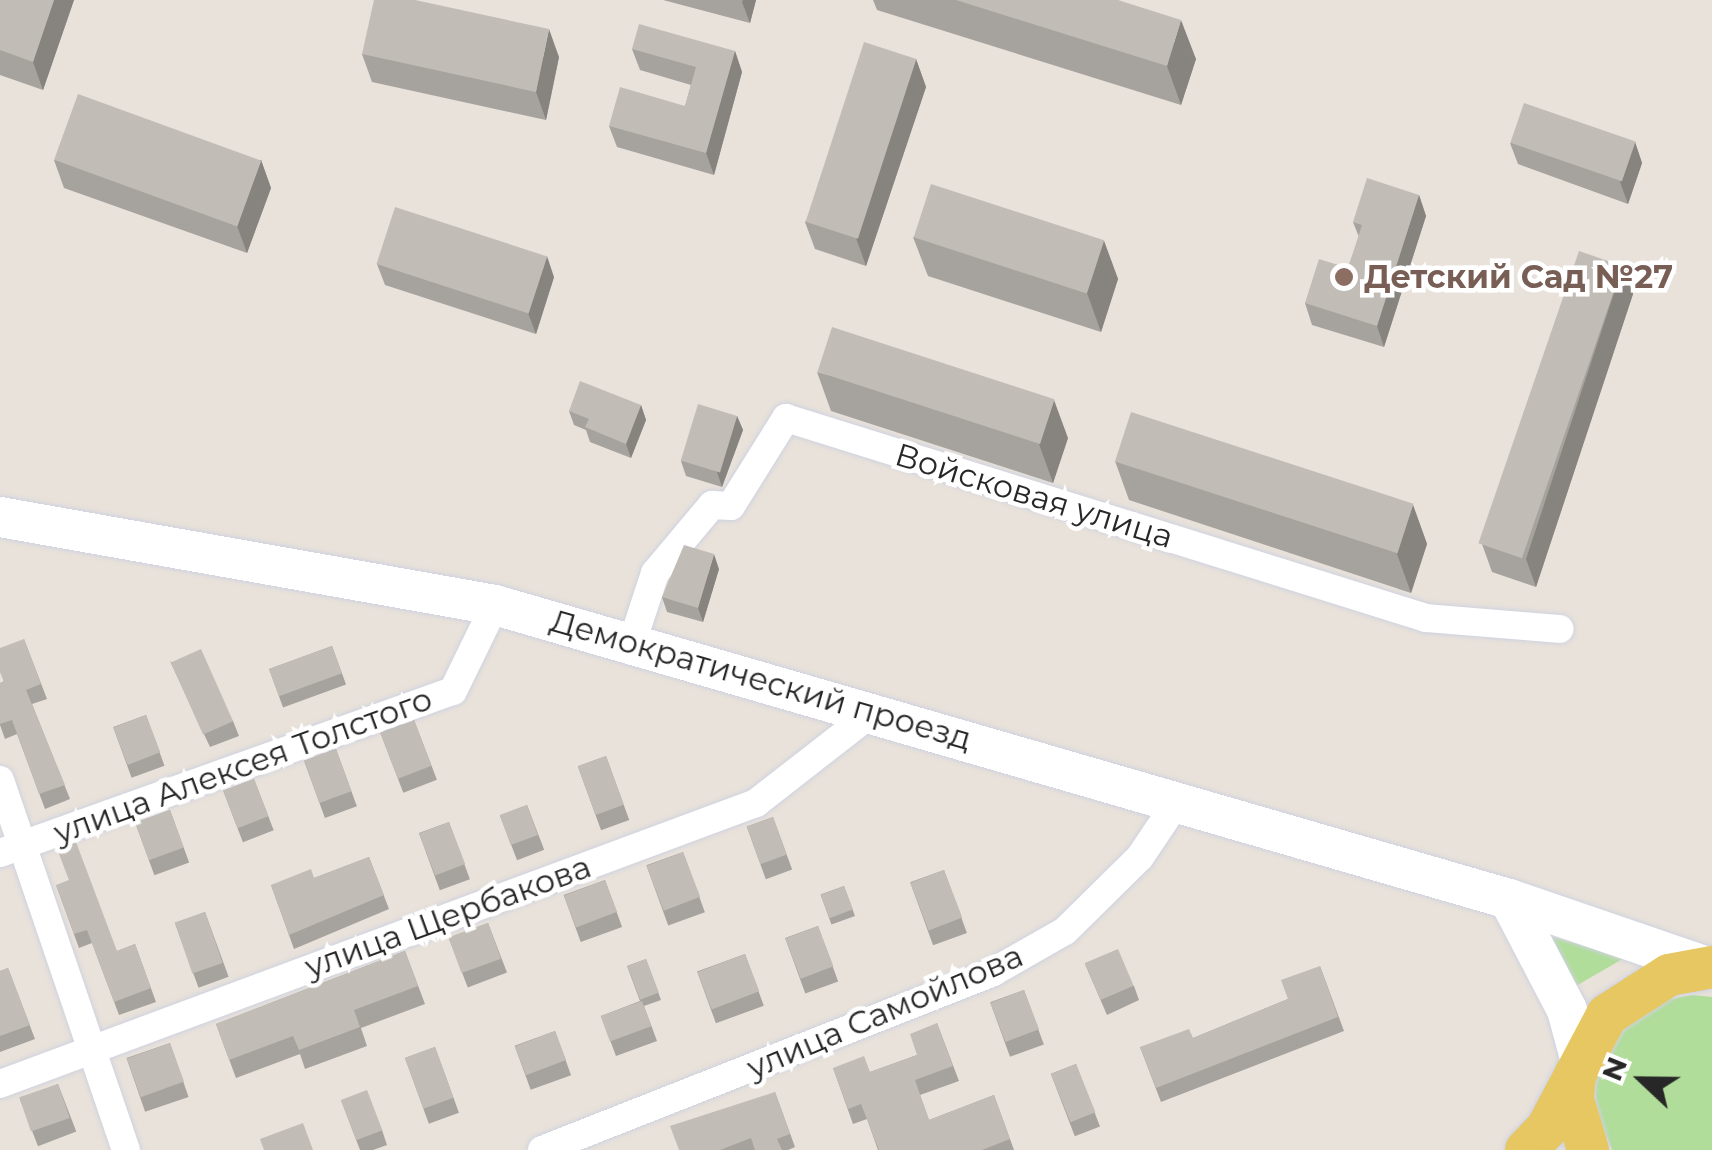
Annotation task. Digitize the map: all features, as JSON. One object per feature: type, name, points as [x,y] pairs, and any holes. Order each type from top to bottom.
[{"type":"main road","name":"Демократический проезд","points":[[0,517],[495,605],[874,711],[1509,899],[1707,966]]},
{"type":"main road","points":[[1509,899],[1567,1010],[1577,1066],[1572,1100],[1588,1150]]},
{"type":"main road","points":[[1526,1150],[1547,1128],[1607,1016],[1636,993],[1707,966]]},
{"type":"street","name":"Войсковая улица","points":[[632,643],[655,573],[712,505],[731,506],[786,418],[1426,618],[1560,629]]},
{"type":"street","name":"улица Алексея Толстого","points":[[11,849],[453,691],[495,605]]},
{"type":"street","name":"улица Щербакова","points":[[0,1084],[756,803],[874,711]]},
{"type":"street","points":[[0,780],[11,849],[126,1150]]},
{"type":"street","name":"улица Самойлова","points":[[542,1150],[993,972],[1065,932],[1140,857],[1177,802]]},
{"type":"green space","points":[[1541,934],[1626,957],[1569,990]]},
{"type":"green space","points":[[1692,995],[1712,997],[1712,1150],[1612,1150],[1595,1110],[1596,1076],[1608,1044],[1630,1019],[1659,1001]]},
{"type":"building","points":[[0,0],[54,0],[33,62],[0,50]]},
{"type":"building","points":[[374,0],[415,0],[549,29],[536,92],[362,54]]},
{"type":"building","points":[[956,0],[1118,0],[1181,20],[1167,66]]},
{"type":"building","points":[[639,24],[735,51],[706,153],[609,126],[620,87],[685,106],[696,67],[632,49]]},
{"type":"building","points":[[864,42],[916,59],[858,239],[806,222]]},
{"type":"building","points":[[78,94],[261,161],[237,226],[54,160]]},
{"type":"building","points":[[1524,103],[1636,141],[1622,181],[1510,143]]},
{"type":"building","points":[[1367,178],[1419,195],[1377,326],[1305,303],[1319,259],[1348,268],[1362,225],[1353,222]]},
{"type":"building","points":[[931,184],[1104,240],[1087,294],[914,237]]},
{"type":"building","points":[[395,207],[547,256],[529,314],[376,264]]},
{"type":"building","points":[[1579,251],[1622,266],[1522,558],[1478,543]]},
{"type":"building","points":[[832,327],[1055,399],[1040,444],[817,372]]},
{"type":"building","points":[[580,381],[641,405],[626,444],[585,427],[589,419],[569,411]]},
{"type":"building","points":[[698,404],[737,416],[720,472],[681,460]]},
{"type":"building","points":[[1131,412],[1413,504],[1397,553],[1115,461]]},
{"type":"building","points":[[684,545],[714,554],[698,608],[662,597]]},
{"type":"building","points":[[24,639],[41,684],[26,690],[65,785],[39,794],[12,720],[0,724],[0,683],[4,682],[0,648]]},
{"type":"building","points":[[332,646],[342,673],[279,696],[269,669]]},
{"type":"building","points":[[201,649],[233,721],[203,735],[171,662]]},
{"type":"building","points":[[146,715],[160,752],[128,765],[113,728]]},
{"type":"building","points":[[414,720],[432,766],[398,779],[380,733]]},
{"type":"building","points":[[336,749],[351,791],[319,803],[304,761]]},
{"type":"building","points":[[606,756],[624,805],[596,815],[578,766]]},
{"type":"building","points":[[254,779],[268,816],[238,828],[223,791]]},
{"type":"building","points":[[527,805],[538,835],[511,845],[500,815]]},
{"type":"building","points":[[170,810],[184,848],[149,860],[135,823]]},
{"type":"building","points":[[773,817],[787,855],[760,864],[747,827]]},
{"type":"building","points":[[449,822],[465,864],[435,875],[419,833]]},
{"type":"building","points":[[76,842],[117,951],[135,944],[151,988],[114,1002],[87,930],[74,934],[56,885],[69,880],[57,849]]},
{"type":"building","points":[[683,852],[700,897],[664,911],[647,866]]},
{"type":"building","points":[[369,857],[384,895],[289,935],[271,885],[311,869],[314,878]]},
{"type":"building","points":[[944,870],[962,918],[929,931],[910,883]]},
{"type":"building","points":[[605,880],[617,912],[576,928],[564,896]]},
{"type":"building","points":[[844,886],[853,909],[830,918],[821,895]]},
{"type":"building","points":[[205,912],[223,963],[192,973],[175,922]]},
{"type":"building","points":[[488,923],[501,959],[462,973],[449,937]]},
{"type":"building","points":[[818,926],[833,966],[801,979],[785,939]]},
{"type":"building","points":[[1118,949],[1134,986],[1100,1000],[1085,963]]},
{"type":"building","points":[[405,951],[418,986],[354,1010],[360,1027],[299,1050],[293,1036],[229,1060],[216,1024]]},
{"type":"building","points":[[745,954],[759,991],[712,1010],[697,972]]},
{"type":"building","points":[[646,959],[659,993],[640,1000],[627,966]]},
{"type":"building","points":[[1320,966],[1338,1017],[1156,1088],[1140,1047],[1189,1029],[1193,1038],[1288,999],[1281,980]]},
{"type":"building","points":[[8,968],[30,1025],[0,1036],[0,971]]},
{"type":"building","points":[[1024,990],[1039,1029],[1005,1042],[990,1003]]},
{"type":"building","points":[[642,1001],[651,1026],[610,1041],[601,1016]]},
{"type":"building","points":[[937,1023],[953,1066],[915,1080],[929,1120],[994,1095],[1010,1139],[982,1150],[879,1150],[861,1104],[848,1109],[833,1068],[864,1056],[870,1072],[917,1055],[910,1034]]},
{"type":"building","points":[[555,1031],[566,1060],[526,1075],[515,1046]]},
{"type":"building","points":[[170,1043],[184,1082],[141,1097],[127,1059]]},
{"type":"building","points":[[435,1047],[453,1098],[423,1109],[405,1058]]},
{"type":"building","points":[[1076,1064],[1095,1112],[1070,1122],[1051,1074]]},
{"type":"building","points":[[58,1084],[70,1118],[31,1131],[19,1097]]},
{"type":"building","points":[[367,1090],[382,1130],[356,1140],[341,1100]]},
{"type":"building","points":[[775,1092],[790,1134],[777,1139],[782,1150],[755,1150],[751,1138],[720,1150],[679,1150],[670,1126]]},
{"type":"building","points":[[303,1123],[313,1150],[264,1150],[260,1139]]},
{"type":"place","name":"Детский Сад №27","points":[[1344,277]]}]
